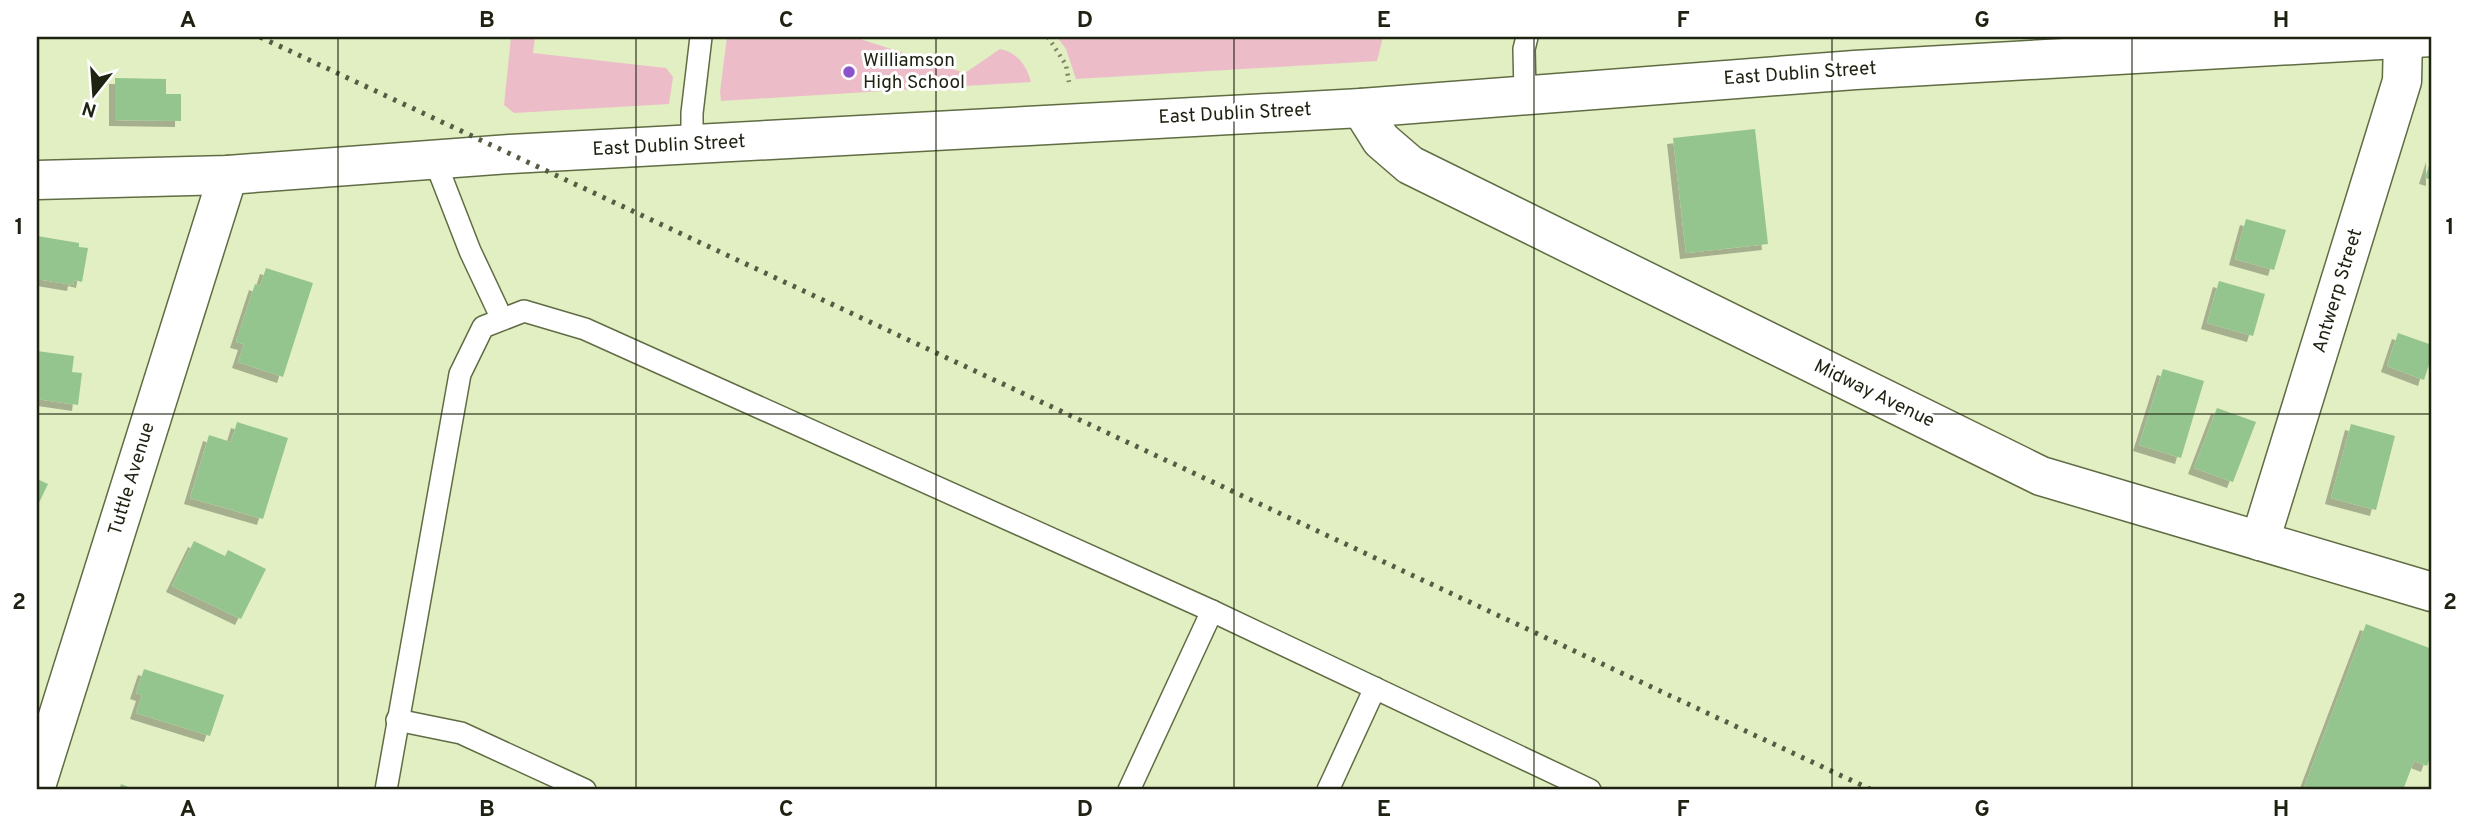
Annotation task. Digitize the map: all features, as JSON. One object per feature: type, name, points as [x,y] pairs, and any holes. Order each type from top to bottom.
[{"type":"street","name":"East Dublin Street","points":[[37,180],[228,175],[692,145],[1361,108],[2240,43],[2418,38]]},
{"type":"street","name":"Antwerp Street","points":[[2260,541],[2402,81],[2418,38]]},
{"type":"street","name":"Midway Avenue","points":[[1361,108],[1381,140],[1410,165],[2041,476],[2432,592]]},
{"type":"street","name":"Tuttle Avenue","points":[[37,783],[228,175]]},
{"type":"lane","points":[[692,145],[692,113],[701,37]]},
{"type":"lane","points":[[1525,94],[1524,49],[1527,37]]},
{"type":"lane","points":[[435,161],[470,251],[502,319]]},
{"type":"lane","points":[[386,790],[460,374],[483,327],[524,311],[585,329],[1212,611],[1590,790]]},
{"type":"lane","points":[[1129,790],[1212,611]]},
{"type":"lane","points":[[1328,790],[1375,688]]},
{"type":"lane","points":[[397,720],[461,733],[585,790]]},
{"type":"path","points":[[1048,37],[1066,65],[1069,82]]},
{"type":"shaded area","points":[[511,37],[535,37],[533,53],[666,68],[673,77],[669,104],[514,113],[504,105]]},
{"type":"shaded area","points":[[727,37],[854,37],[965,73],[1000,49],[1011,53],[1020,61],[1031,82],[721,101]]},
{"type":"shaded area","points":[[1057,37],[1383,37],[1377,61],[1076,79],[1066,49]]},
{"type":"building","points":[[115,78],[166,79],[166,94],[181,94],[181,121],[115,120]]},
{"type":"building","points":[[1755,129],[1768,244],[1686,253],[1673,138]]},
{"type":"building","points":[[2432,156],[2432,180],[2425,178]]},
{"type":"building","points":[[2246,219],[2286,230],[2274,270],[2235,259]]},
{"type":"building","points":[[37,236],[79,243],[79,247],[88,248],[82,282],[74,280],[73,285],[37,279]]},
{"type":"building","points":[[266,268],[313,283],[283,377],[238,362],[244,344],[236,342],[255,284],[260,286]]},
{"type":"building","points":[[2219,281],[2265,294],[2253,336],[2207,323]]},
{"type":"building","points":[[2398,333],[2432,345],[2432,355],[2424,380],[2387,366]]},
{"type":"building","points":[[37,351],[74,356],[72,372],[82,373],[78,405],[37,399]]},
{"type":"building","points":[[2163,369],[2204,381],[2181,458],[2139,445]]},
{"type":"building","points":[[2217,408],[2256,422],[2233,482],[2194,468]]},
{"type":"building","points":[[237,422],[288,438],[263,519],[190,498],[209,435],[231,442]]},
{"type":"building","points":[[2351,424],[2395,436],[2376,510],[2331,498]]},
{"type":"building","points":[[37,479],[48,484],[37,507]]},
{"type":"building","points":[[194,541],[225,556],[228,550],[266,569],[241,619],[172,586]]},
{"type":"building","points":[[2366,624],[2432,649],[2432,752],[2427,766],[2414,761],[2403,790],[2303,790]]},
{"type":"building","points":[[144,669],[224,695],[210,736],[136,713],[142,695],[136,693]]},
{"type":"building","points":[[121,784],[136,790],[119,790]]},
{"type":"railway","points":[[260,37],[1872,790]]},
{"type":"place","name":"Williamson High School","points":[[849,72]]}]
